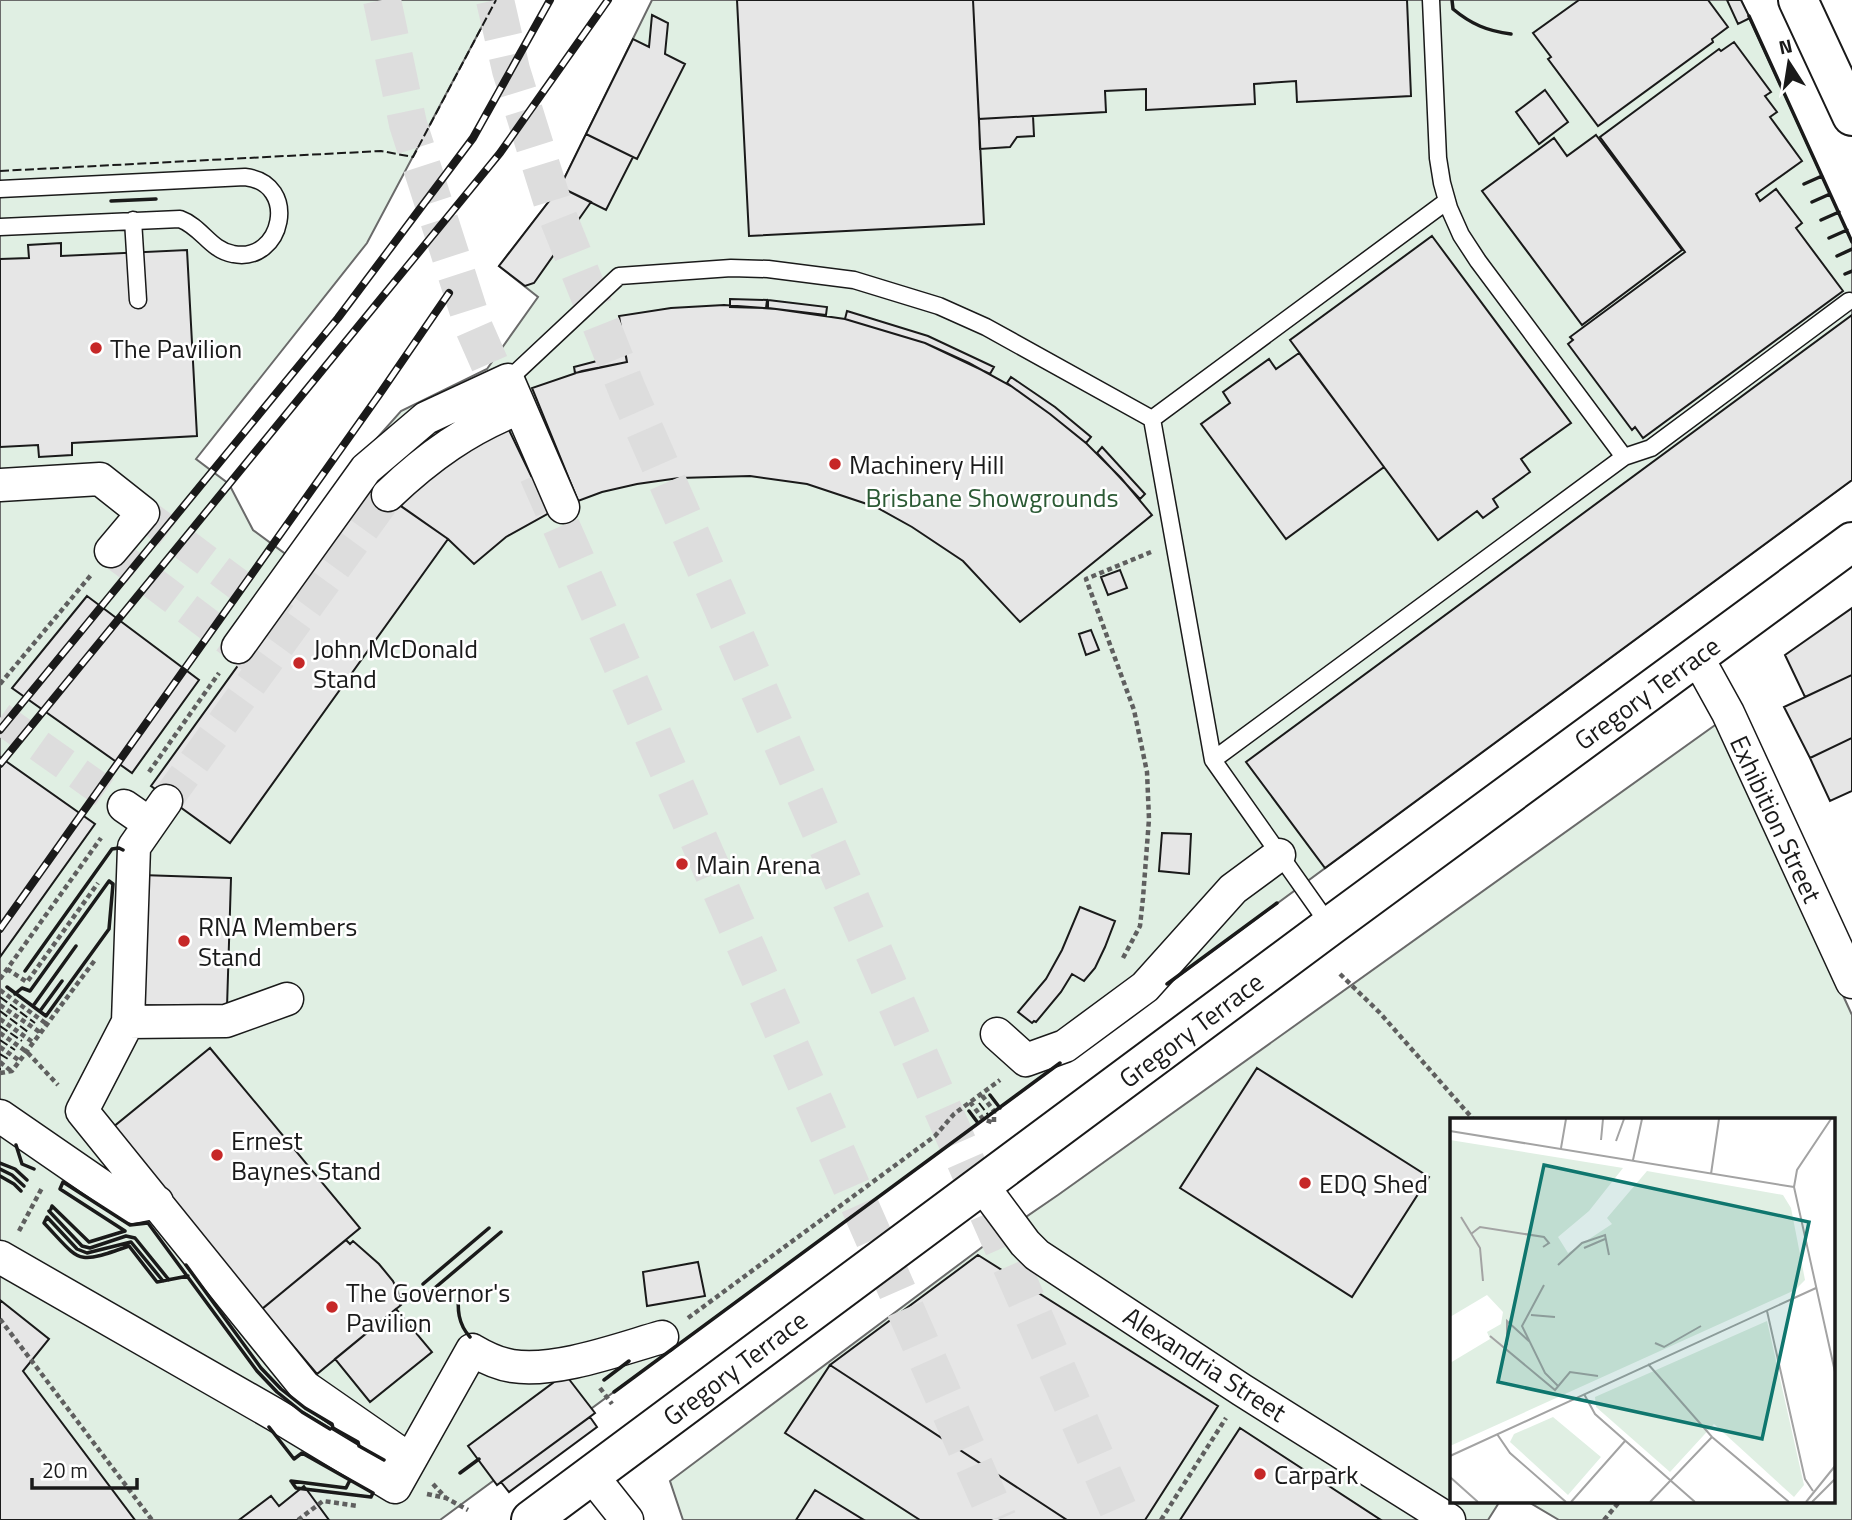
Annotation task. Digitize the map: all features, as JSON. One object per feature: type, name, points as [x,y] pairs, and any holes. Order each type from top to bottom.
[{"type":"main road","points":[[1798,0],[1852,116]]},
{"type":"main road","name":"Gregory Terrace","points":[[531,1520],[1852,542]]},
{"type":"street","points":[[238,647],[366,470],[426,418],[508,380],[563,507]]},
{"type":"street","points":[[388,495],[446,445],[474,428],[520,408]]},
{"type":"street","points":[[0,485],[100,480],[144,513],[111,551]]},
{"type":"street","name":"Exhibition Street","points":[[1698,657],[1728,713],[1852,982]]},
{"type":"street","points":[[124,806],[158,813],[134,847],[128,1022],[82,1111],[305,1387],[410,1460]]},
{"type":"street","points":[[997,1034],[1026,1060],[1065,1046],[1145,988],[1233,889],[1279,855]]},
{"type":"street","points":[[128,1022],[226,1021],[287,999]]},
{"type":"street","points":[[0,1116],[132,1207],[157,1202]]},
{"type":"street","name":"Alexandria Street","points":[[982,1185],[1025,1244],[1037,1255],[1242,1390],[1449,1520]]},
{"type":"street","points":[[2,1252],[395,1487],[472,1350],[494,1361],[530,1367],[590,1358],[662,1337]]},
{"type":"street","points":[[592,1476],[627,1520]]},
{"type":"lane","points":[[1430,0],[1438,158],[1447,201],[1461,235],[1624,457]]},
{"type":"lane","points":[[0,189],[245,177],[256,179],[273,193],[280,214],[274,236],[267,244],[257,251],[243,255],[224,252],[214,246],[192,223],[180,219],[0,227]]},
{"type":"lane","points":[[1152,419],[1447,201]]},
{"type":"lane","points":[[133,220],[138,300]]},
{"type":"lane","points":[[508,380],[619,276],[731,268],[768,269],[854,280],[939,306],[986,327],[1152,419]]},
{"type":"lane","points":[[1213,760],[1624,457],[1651,448],[1850,301]]},
{"type":"lane","points":[[1152,419],[1213,760],[1330,926]]},
{"type":"path","points":[[0,684],[111,551]]},
{"type":"path","points":[[1122,960],[1140,926],[1148,856],[1147,772],[1134,710],[1086,579],[1139,556]]},
{"type":"path","points":[[8,969],[27,982],[103,876]]},
{"type":"path","points":[[0,1073],[12,1071],[100,953]]},
{"type":"path","points":[[1340,974],[1380,1013],[1472,1118]]},
{"type":"path","points":[[0,990],[48,1025]]},
{"type":"path","points":[[0,1004],[41,1033]]},
{"type":"path","points":[[0,1019],[34,1042]]},
{"type":"path","points":[[0,1033],[27,1052],[82,1111]]},
{"type":"path","points":[[0,1047],[20,1061]]},
{"type":"path","points":[[662,1337],[935,1136],[954,1114],[1026,1060]]},
{"type":"path","points":[[0,1062],[12,1071]]},
{"type":"path","points":[[970,1102],[984,1119],[994,1123],[994,1111],[981,1094]]},
{"type":"path","points":[[0,1319],[152,1520]]},
{"type":"path","points":[[597,1384],[612,1404]]},
{"type":"path","points":[[1161,1520],[1242,1390]]},
{"type":"path","points":[[410,1460],[446,1497],[468,1510]]},
{"type":"path","points":[[298,1520],[323,1502],[356,1505]]},
{"type":"path","points":[[1604,1520],[1619,1502]]},
{"type":"green space","name":"Brisbane Showgrounds","points":[[0,0],[496,0],[367,243],[196,459],[229,484],[253,530],[287,555],[344,475],[401,411],[487,369],[538,297],[499,266],[560,187],[652,0],[1741,0],[1852,242],[1852,480],[440,1520],[0,1520]]},
{"type":"green space","points":[[1718,723],[1852,1015],[1852,1520],[1559,1520],[1529,1502],[1834,1502],[1834,1118],[1450,1118],[1450,1502],[1499,1502],[1488,1520],[683,1520],[670,1481],[985,1245]]},
{"type":"building","points":[[737,0],[973,0],[984,224],[749,236]]},
{"type":"building","points":[[973,0],[1407,0],[1411,96],[1297,102],[1296,81],[1254,84],[1255,104],[1146,110],[1146,89],[1105,91],[1106,112],[979,119]]},
{"type":"building","points":[[1579,0],[1708,0],[1728,27],[1712,39],[1713,42],[1598,126],[1548,59],[1551,57],[1533,33]]},
{"type":"building","points":[[1727,0],[1741,0],[1750,18],[1738,24]]},
{"type":"building","points":[[652,15],[668,23],[665,54],[685,64],[637,159],[586,134],[633,39],[649,47]]},
{"type":"building","points":[[1734,42],[1771,92],[1765,96],[1777,112],[1770,117],[1802,161],[1756,194],[1760,201],[1776,189],[1802,223],[1796,228],[1843,291],[1643,438],[1635,427],[1632,430],[1568,344],[1573,340],[1570,337],[1685,252],[1600,137],[1719,49],[1721,51]]},
{"type":"building","points":[[1545,90],[1568,122],[1539,144],[1516,112]]},
{"type":"building","points":[[1033,116],[1034,136],[1017,137],[1010,147],[980,149],[979,119]]},
{"type":"building","points":[[586,134],[633,157],[606,210],[560,187]]},
{"type":"building","points":[[1596,135],[1682,250],[1582,325],[1482,191],[1554,138],[1567,156]]},
{"type":"building","points":[[560,187],[591,202],[534,283],[525,286],[499,266]]},
{"type":"building","points":[[1432,236],[1571,423],[1521,459],[1530,472],[1493,499],[1498,507],[1483,518],[1477,511],[1438,540],[1290,340]]},
{"type":"building","name":"The Pavilion","points":[[61,243],[61,256],[187,250],[197,436],[72,443],[72,455],[39,457],[38,445],[0,447],[0,259],[29,258],[28,245]]},
{"type":"building","points":[[730,299],[767,300],[766,308],[730,307]]},
{"type":"building","points":[[768,300],[827,307],[826,315],[768,308]]},
{"type":"building","name":"Machinery Hill","points":[[724,305],[845,319],[925,343],[969,363],[1011,386],[1086,443],[1121,478],[1152,515],[1020,622],[963,561],[912,527],[876,507],[807,484],[750,476],[679,478],[637,484],[578,501],[532,388],[582,371],[627,362],[619,316],[671,308]]},
{"type":"building","points":[[847,311],[928,336],[994,367],[990,374],[925,343],[845,319]]},
{"type":"building","points":[[1852,315],[1852,480],[1325,868],[1246,762]]},
{"type":"building","points":[[617,328],[620,348],[624,347],[627,362],[575,373],[574,367],[597,361],[593,340]]},
{"type":"building","points":[[1299,353],[1384,467],[1286,539],[1201,424],[1230,403],[1223,392],[1269,359],[1276,369]]},
{"type":"building","points":[[1011,377],[1055,407],[1091,437],[1086,443],[1007,383]]},
{"type":"building","points":[[508,428],[549,513],[506,537],[474,564],[448,539],[401,506],[408,496],[454,457]]},
{"type":"building","points":[[1102,447],[1145,494],[1140,499],[1097,453]]},
{"type":"building","name":"John McDonald Stand","points":[[369,484],[448,539],[230,843],[151,786]]},
{"type":"building","points":[[1120,570],[1127,588],[1108,595],[1101,577]]},
{"type":"building","points":[[87,596],[199,680],[132,773],[12,688]]},
{"type":"building","points":[[1852,608],[1852,675],[1805,697],[1785,655]]},
{"type":"building","points":[[1091,630],[1099,650],[1086,655],[1079,634]]},
{"type":"building","points":[[1852,675],[1852,738],[1810,758],[1784,707]]},
{"type":"building","points":[[1852,738],[1852,791],[1830,801],[1810,758]]},
{"type":"building","points":[[0,757],[95,824],[0,957]]},
{"type":"building","points":[[1162,833],[1191,834],[1189,874],[1159,871]]},
{"type":"building","name":"RNA Members Stand","points":[[141,875],[231,878],[227,1007],[137,1005]]},
{"type":"building","points":[[1080,907],[1115,921],[1105,947],[1095,968],[1084,981],[1072,974],[1061,992],[1036,1022],[1032,1023],[1018,1012],[1046,979]]},
{"type":"building","name":"Ernest Baynes Stand","points":[[210,1048],[360,1228],[262,1309],[112,1128]]},
{"type":"building","name":"EDQ Shed","points":[[1257,1068],[1429,1177],[1352,1297],[1180,1188]]},
{"type":"building","name":"The Governor's Pavilion","points":[[346,1240],[350,1244],[353,1241],[379,1264],[393,1281],[402,1300],[399,1303],[401,1305],[317,1374],[262,1309]]},
{"type":"building","points":[[978,1255],[1218,1406],[1145,1520],[1067,1520],[830,1365]]},
{"type":"building","points":[[698,1262],[705,1296],[647,1306],[643,1272]]},
{"type":"building","points":[[0,1300],[49,1339],[23,1371],[135,1520],[0,1520]]},
{"type":"building","points":[[396,1309],[432,1352],[370,1402],[335,1359]]},
{"type":"building","points":[[830,1365],[1067,1520],[920,1520],[785,1433]]},
{"type":"building","points":[[565,1374],[595,1413],[497,1485],[468,1446]]},
{"type":"building","points":[[590,1417],[597,1427],[509,1492],[501,1482]]},
{"type":"building","name":"Carpark","points":[[1240,1428],[1381,1520],[1180,1520]]},
{"type":"building","points":[[304,1486],[329,1520],[239,1520],[271,1496],[279,1506]]},
{"type":"building","points":[[815,1490],[864,1520],[796,1520]]},
{"type":"tunnel","points":[[382,0],[408,124],[474,328],[514,419]]},
{"type":"tunnel","points":[[495,0],[511,70],[554,207],[628,392],[1123,1520]]},
{"type":"tunnel","points":[[538,474],[998,1520]]},
{"type":"tunnel","points":[[166,801],[388,495]]},
{"type":"tunnel","points":[[143,513],[288,622]]},
{"type":"tunnel","points":[[111,551],[258,662]]},
{"type":"tunnel","points":[[0,718],[124,806]]},
{"type":"railway","points":[[0,730],[338,318],[473,138],[550,0]]},
{"type":"railway","points":[[0,764],[500,153],[608,0]]},
{"type":"railway","points":[[0,929],[449,293]]},
{"type":"fence","points":[[0,171],[381,151],[413,157],[496,0]]},
{"type":"fence","points":[[0,997],[35,1023]]},
{"type":"fence","points":[[0,1011],[28,1032]]},
{"type":"fence","points":[[0,1026],[22,1041]]},
{"type":"fence","points":[[0,1040],[15,1050]]},
{"type":"fence","points":[[0,1054],[8,1059]]},
{"type":"fence","points":[[979,1103],[989,1116]]},
{"type":"wall","points":[[1452,0],[1453,9],[1466,19],[1487,29],[1511,34]]},
{"type":"wall","points":[[1749,16],[1852,242]]},
{"type":"wall","points":[[1804,184],[1822,176]]},
{"type":"wall","points":[[1812,202],[1830,194]]},
{"type":"wall","points":[[111,201],[156,199]]},
{"type":"wall","points":[[1821,220],[1839,212]]},
{"type":"wall","points":[[1829,238],[1847,230]]},
{"type":"wall","points":[[1837,256],[1852,249]]},
{"type":"wall","points":[[1845,274],[1852,271]]},
{"type":"wall","points":[[25,971],[112,849],[123,850]]},
{"type":"wall","points":[[7,987],[46,1016],[109,929],[113,884],[109,881]]},
{"type":"wall","points":[[15,994],[22,988],[30,991],[109,881]]},
{"type":"wall","points":[[1167,984],[1277,903]]},
{"type":"wall","points":[[33,1006],[76,946]]},
{"type":"wall","points":[[40,1011],[62,981]]},
{"type":"wall","points":[[614,1392],[1060,1063]]},
{"type":"wall","points":[[990,1095],[1000,1108]]},
{"type":"wall","points":[[969,1111],[978,1123]]},
{"type":"wall","points":[[16,1145],[22,1164],[34,1169]]},
{"type":"wall","points":[[0,1163],[15,1169],[27,1180]]},
{"type":"wall","points":[[0,1169],[24,1186]]},
{"type":"wall","points":[[0,1176],[21,1191]]},
{"type":"wall","points":[[125,1231],[60,1189],[63,1182],[130,1225],[148,1223],[257,1371],[302,1412],[330,1429]]},
{"type":"wall","points":[[51,1209],[52,1206],[89,1242],[125,1231]]},
{"type":"wall","points":[[49,1211],[82,1246],[90,1248],[126,1236],[135,1238],[169,1280]]},
{"type":"wall","points":[[163,1281],[131,1242],[87,1253],[77,1249],[47,1217],[44,1223],[80,1257],[98,1256],[129,1246],[157,1282],[188,1276]]},
{"type":"wall","points":[[423,1284],[489,1228]]},
{"type":"wall","points":[[430,1292],[501,1232]]},
{"type":"wall","points":[[186,1265],[261,1368],[281,1389],[332,1424],[333,1428],[358,1442],[359,1446],[384,1460]]},
{"type":"wall","points":[[459,1292],[459,1316],[470,1337]]},
{"type":"wall","points":[[604,1380],[629,1361]]},
{"type":"wall","points":[[269,1427],[294,1459],[302,1453],[373,1493],[371,1497]]},
{"type":"wall","points":[[460,1473],[479,1459]]},
{"type":"wall","points":[[291,1481],[346,1488],[350,1480]]},
{"type":"wall","points":[[291,1481],[296,1488],[371,1497]]},
{"type":"place","name":"The Pavilion","points":[[96,348]]},
{"type":"place","name":"Machinery Hill","points":[[835,464]]},
{"type":"place","name":"John McDonald Stand","points":[[299,663]]},
{"type":"place","name":"Main Arena","points":[[682,864]]},
{"type":"place","name":"RNA Members Stand","points":[[184,941]]},
{"type":"place","name":"Ernest Baynes Stand","points":[[217,1155]]},
{"type":"place","name":"EDQ Shed","points":[[1305,1183]]},
{"type":"place","name":"The Governor's Pavilion","points":[[332,1307]]},
{"type":"place","name":"Carpark","points":[[1260,1474]]}]
